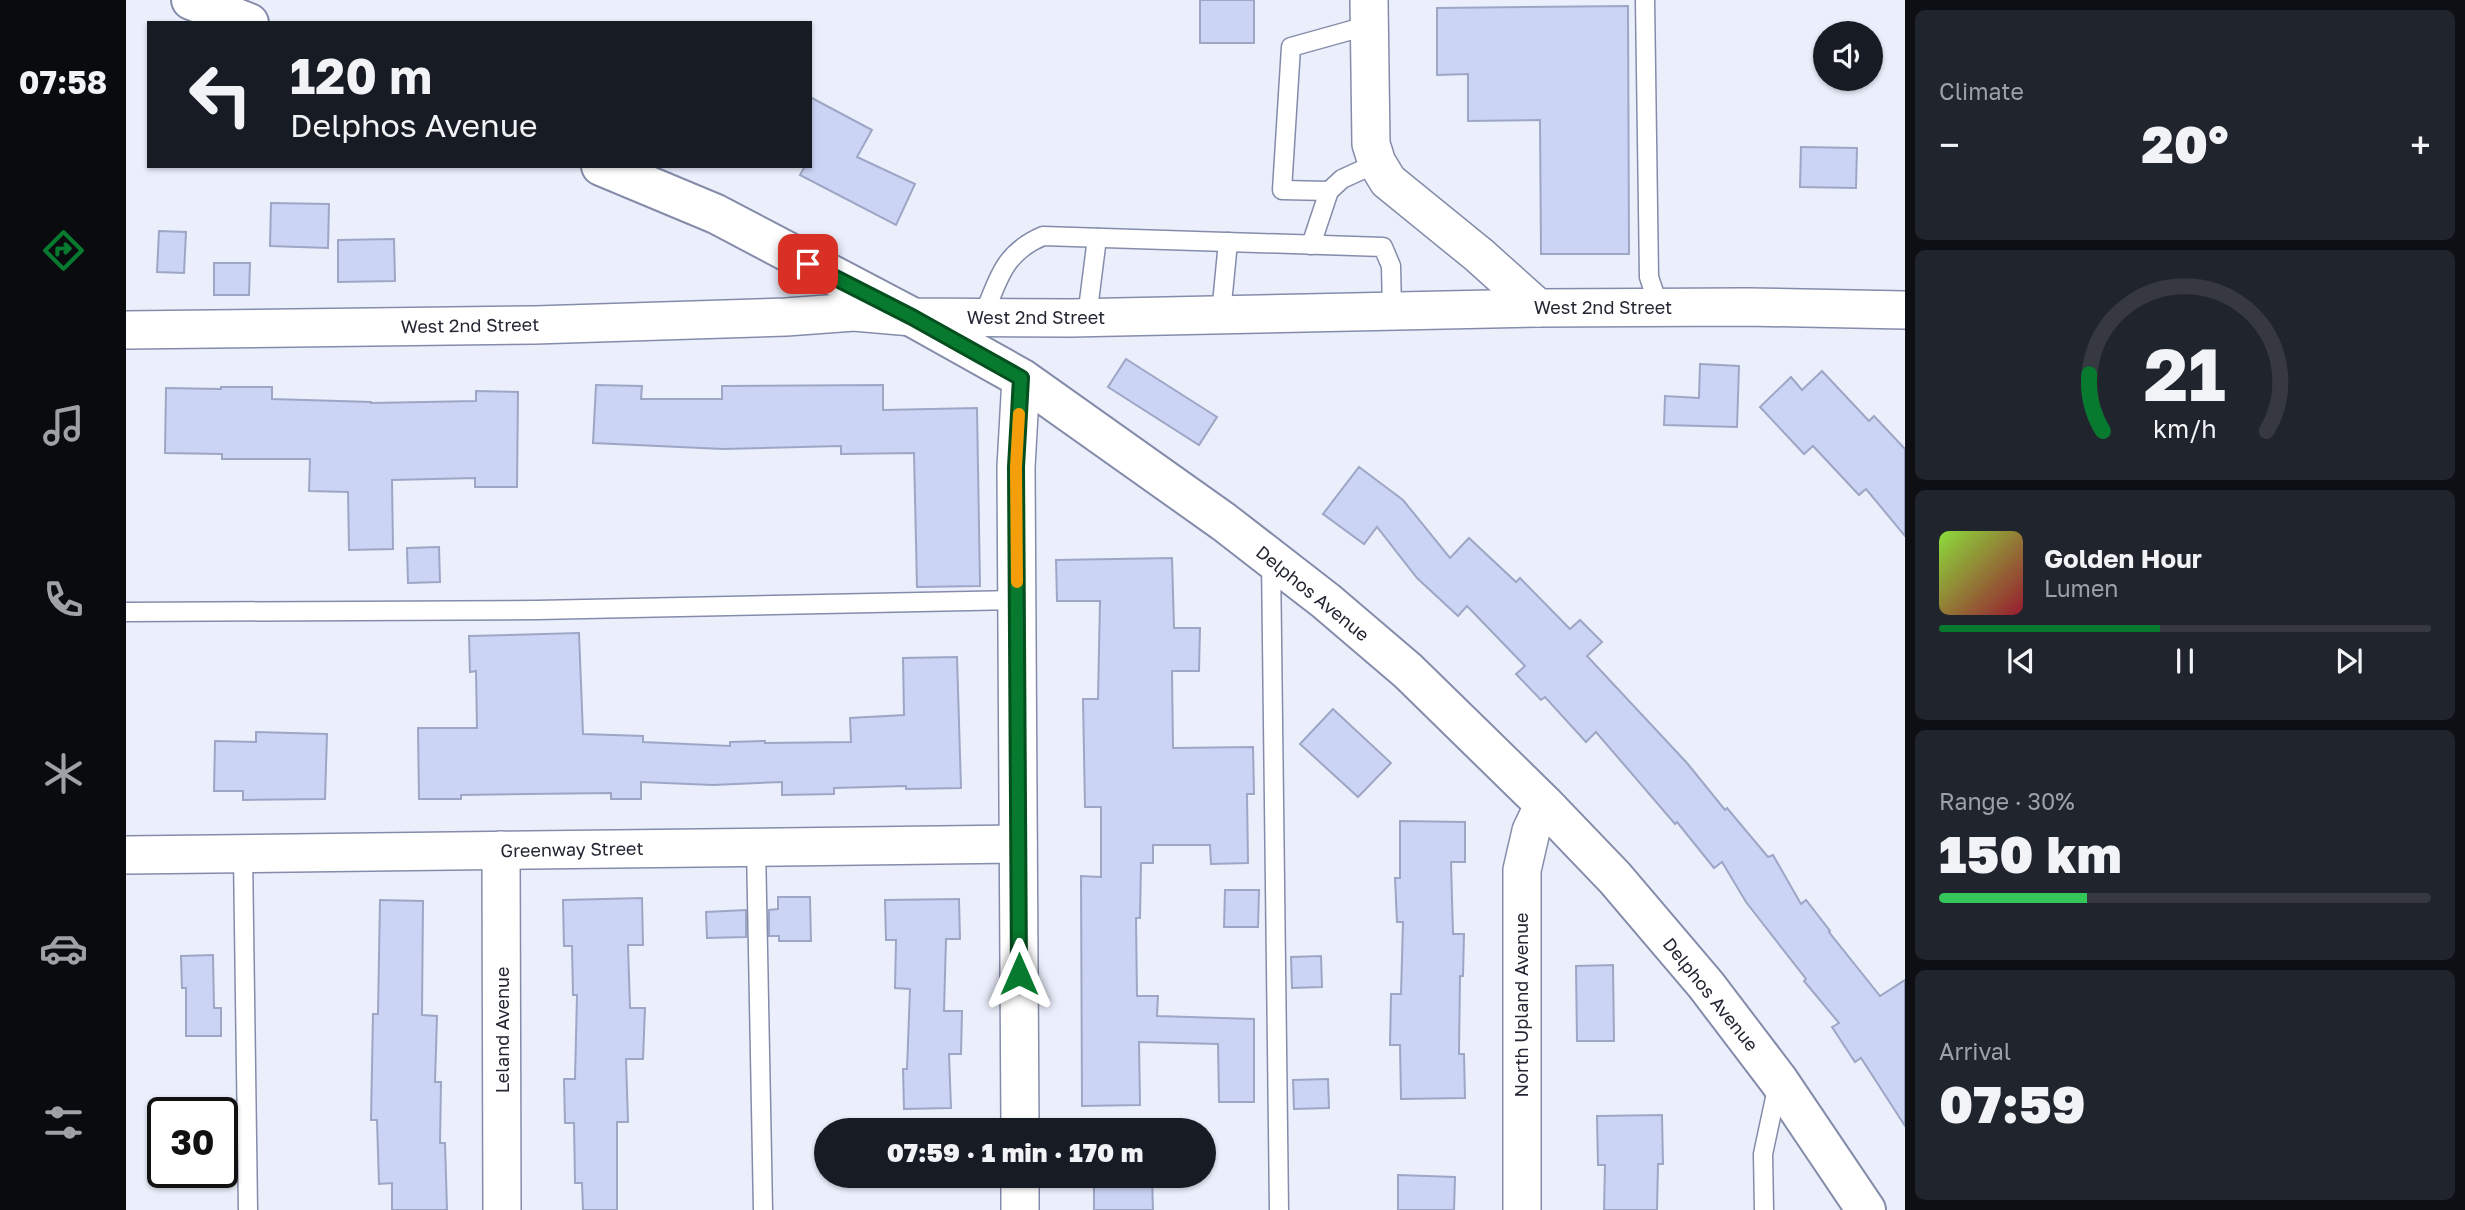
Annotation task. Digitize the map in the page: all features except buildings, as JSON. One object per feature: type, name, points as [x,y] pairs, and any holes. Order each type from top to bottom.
[{"type":"street","points":[[191,0],[244,21]]},
{"type":"street","points":[[1370,12],[1371,144],[1377,163],[1388,181],[1538,308]]},
{"type":"street","name":"Delphos Avenue","points":[[606,168],[716,214],[912,317],[1021,378],[1119,446],[1326,601],[1408,671],[1544,804],[1615,878],[1706,985],[1779,1081],[1866,1210]]},
{"type":"street","name":"West 2nd Street","points":[[126,330],[535,325],[786,317],[854,312],[912,317],[1087,317],[1538,308],[1905,310]]},
{"type":"street","points":[[1020,1118],[1016,467],[1021,378]]},
{"type":"street","name":"North Upland Avenue","points":[[1522,1210],[1522,870],[1531,831],[1544,804]]},
{"type":"street","name":"Greenway Street","points":[[126,855],[1018,844]]},
{"type":"street","name":"Leland Avenue","points":[[501,850],[502,1210]]},
{"type":"street","points":[[1020,1188],[1020,1210]]},
{"type":"lane","points":[[1645,0],[1649,277],[1658,307]]},
{"type":"lane","points":[[1329,191],[1282,190],[1291,47],[1370,12]]},
{"type":"lane","points":[[1311,245],[1329,191],[1342,178],[1377,163]]},
{"type":"lane","points":[[983,317],[1002,269],[1024,244],[1043,236],[1383,247],[1391,266],[1392,311]]},
{"type":"lane","points":[[1087,317],[1097,238]]},
{"type":"lane","points":[[1221,314],[1228,242]]},
{"type":"lane","points":[[1271,559],[1279,1210]]},
{"type":"lane","points":[[126,612],[537,610],[1017,600]]},
{"type":"lane","points":[[756,846],[763,1210]]},
{"type":"lane","points":[[243,854],[248,1210]]},
{"type":"lane","points":[[1764,1210],[1763,1154],[1779,1081]]},
{"type":"slow traffic","points":[[1017,582],[1016,467],[1019,414]]},
{"type":"route","points":[[808,264],[912,317],[1021,378],[1016,467],[1019,974]]}]
